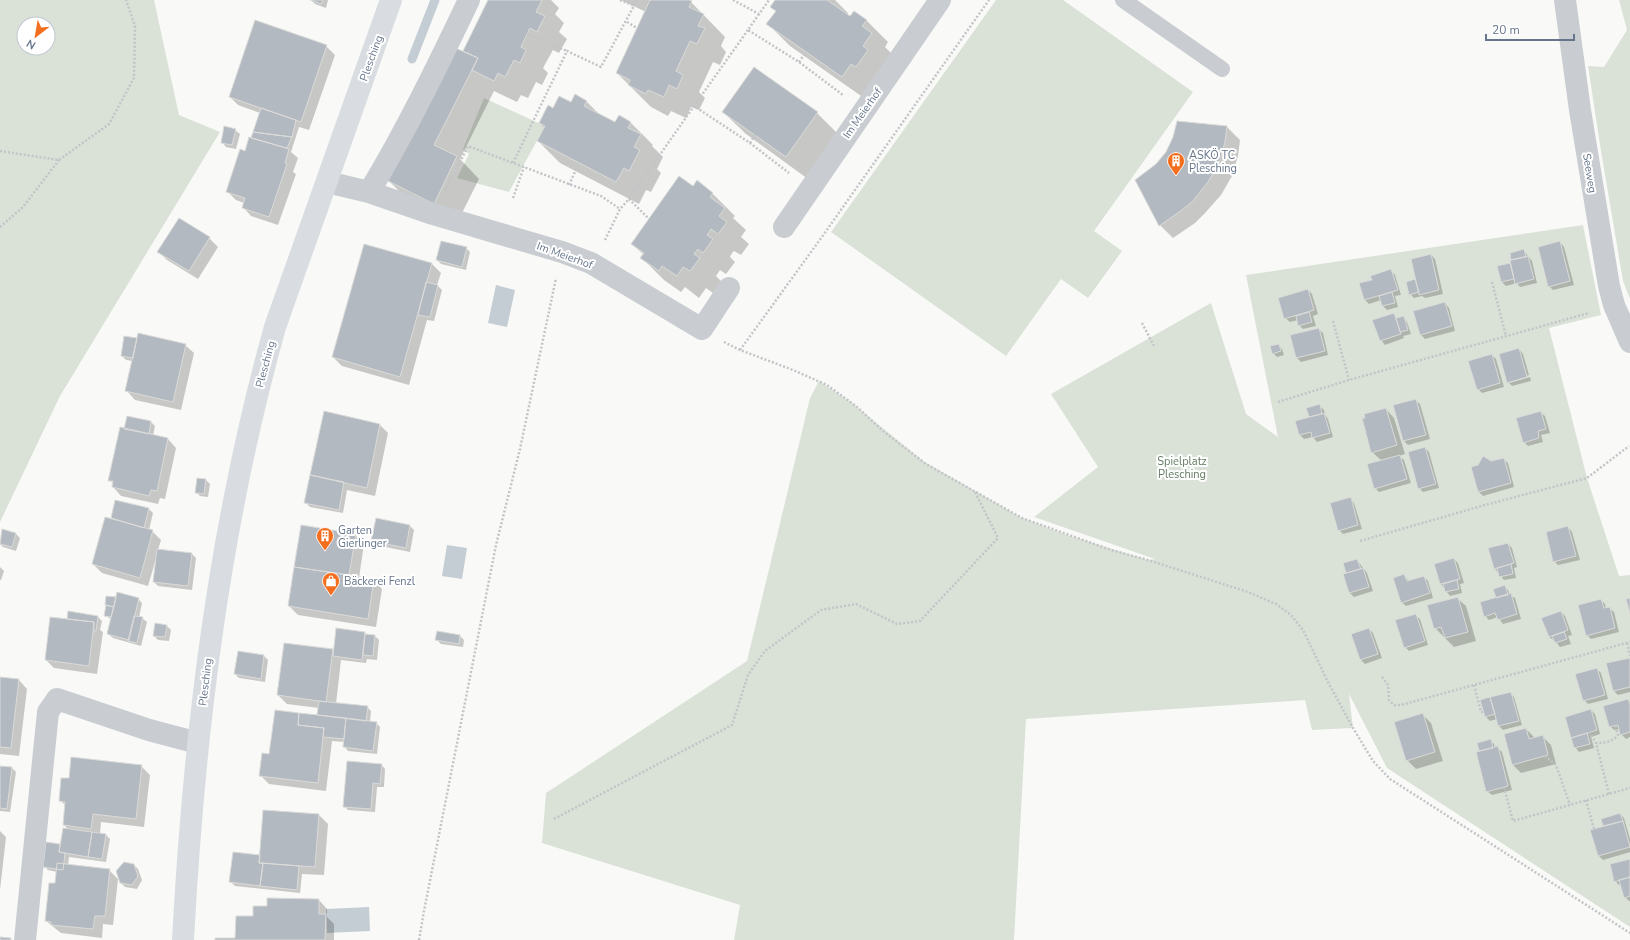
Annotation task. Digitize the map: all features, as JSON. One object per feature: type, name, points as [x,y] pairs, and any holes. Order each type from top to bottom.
[{"type":"main road","name":"Plesching","points":[[183,940],[198,743],[215,607],[238,478],[275,327],[391,0]]},
{"type":"street","points":[[369,192],[382,171],[439,62],[469,0]]},
{"type":"street","name":"Im Meierhof","points":[[784,227],[940,0]]},
{"type":"street","name":"Seeweg","points":[[1565,0],[1580,110],[1608,286],[1614,305],[1630,342]]},
{"type":"street","name":"Im Meierhof","points":[[327,182],[369,192],[434,214],[562,252],[591,263],[702,329]]},
{"type":"street","points":[[702,329],[729,288]]},
{"type":"street","points":[[25,940],[48,712],[57,699],[149,730],[198,743]]},
{"type":"lane","points":[[1123,0],[1222,69]]},
{"type":"path","points":[[0,227],[23,207],[59,160],[109,124],[134,78],[135,26],[126,0]]},
{"type":"path","points":[[620,0],[635,6]]},
{"type":"path","points":[[527,34],[601,67],[638,0]]},
{"type":"path","points":[[733,0],[759,14]]},
{"type":"path","points":[[591,263],[620,209],[629,199],[768,0]]},
{"type":"path","points":[[740,350],[989,0]]},
{"type":"path","points":[[627,22],[637,28]]},
{"type":"path","points":[[748,30],[799,62],[864,111]]},
{"type":"path","points":[[513,163],[567,51]]},
{"type":"path","points":[[799,62],[806,52]]},
{"type":"path","points":[[694,106],[750,143],[810,188]]},
{"type":"path","points":[[750,143],[755,136]]},
{"type":"path","points":[[434,214],[468,146],[601,196],[620,209]]},
{"type":"path","points":[[0,151],[59,160]]},
{"type":"path","points":[[569,185],[579,163]]},
{"type":"path","points":[[513,198],[524,168]]},
{"type":"path","points":[[629,199],[649,218]]},
{"type":"path","points":[[419,940],[496,545],[520,450],[562,252]]},
{"type":"path","points":[[1492,282],[1506,336]]},
{"type":"path","points":[[1278,402],[1614,305]]},
{"type":"path","points":[[1333,321],[1350,380]]},
{"type":"path","points":[[1142,323],[1154,346]]},
{"type":"path","points":[[702,329],[740,350],[827,385],[856,406],[883,431],[926,464],[1022,518],[1111,550],[1162,564],[1248,592],[1276,604],[1291,615],[1303,630],[1328,682],[1353,728],[1373,760],[1390,779],[1630,933]]},
{"type":"path","points":[[1360,541],[1485,505],[1587,478],[1629,446]]},
{"type":"path","points":[[554,819],[732,725],[748,675],[765,651],[821,610],[856,604],[897,624],[920,621],[998,538],[975,492]]},
{"type":"path","points":[[1382,677],[1388,685],[1388,700],[1394,705],[1401,705],[1628,643],[1630,656]]},
{"type":"path","points":[[1474,685],[1481,712],[1483,712]]},
{"type":"path","points":[[1596,742],[1603,743],[1615,739],[1618,735],[1615,725]]},
{"type":"path","points":[[1589,732],[1596,742],[1609,794]]},
{"type":"path","points":[[1545,756],[1556,765],[1570,805]]},
{"type":"path","points":[[1504,787],[1513,821],[1630,788]]},
{"type":"path","points":[[1586,800],[1594,829]]},
{"type":"green space","points":[[0,0],[154,0],[179,115],[220,132],[60,396],[0,522]]},
{"type":"green space","points":[[996,0],[1063,0],[1193,92],[1094,231],[1122,251],[1088,298],[1061,279],[1006,356],[831,232]]},
{"type":"green space","points":[[1619,0],[1630,0],[1630,299],[1623,281],[1588,66],[1604,67],[1627,30]]},
{"type":"green space","points":[[484,98],[545,126],[509,192],[457,178],[469,154],[463,149]]},
{"type":"green space","name":"Spielplatz Plesching","points":[[1583,225],[1601,315],[1549,328],[1587,478],[1619,576],[1630,575],[1630,927],[1387,768],[1349,694],[1353,728],[1312,730],[1305,700],[1026,719],[1014,940],[734,940],[740,905],[542,843],[546,793],[747,661],[810,398],[819,381],[852,403],[923,461],[1022,518],[1067,535],[1148,560],[1155,559],[1034,517],[1098,467],[1051,394],[1211,303],[1246,414],[1278,437],[1246,275]]},
{"type":"shaded area","points":[[496,285],[515,290],[507,327],[488,323]]},
{"type":"shaded area","points":[[447,545],[467,548],[462,579],[442,576]]},
{"type":"shaded area","points":[[369,907],[370,931],[327,933],[326,909]]},
{"type":"building","points":[[310,0],[323,0],[321,4]]},
{"type":"building","points":[[488,0],[542,0],[536,12],[545,16],[537,32],[530,28],[521,47],[526,50],[520,63],[514,60],[505,77],[498,73],[494,81],[472,70],[478,58],[463,51]]},
{"type":"building","points":[[650,0],[689,0],[692,1],[689,7],[704,14],[698,26],[705,28],[697,44],[690,41],[676,71],[683,75],[677,89],[669,85],[664,97],[648,90],[646,94],[628,85],[630,80],[616,73]]},
{"type":"building","points":[[775,0],[827,0],[850,16],[854,11],[867,20],[862,26],[872,33],[863,46],[868,50],[856,67],[851,64],[842,77],[766,24],[776,11],[770,7]]},
{"type":"building","points":[[255,20],[327,45],[301,122],[229,97]]},
{"type":"building","points":[[453,47],[478,58],[434,145],[457,156],[434,204],[388,181]]},
{"type":"building","points":[[754,67],[818,112],[786,157],[722,112]]},
{"type":"building","points":[[575,94],[587,101],[584,106],[615,122],[619,115],[631,122],[628,128],[641,134],[634,147],[640,150],[629,171],[624,168],[616,182],[537,141],[545,126],[539,123],[548,105],[553,108],[559,96],[571,102]]},
{"type":"building","points":[[261,108],[296,120],[292,137],[253,132]]},
{"type":"building","name":"ASKÖ TC Plesching","points":[[1177,121],[1227,126],[1225,142],[1219,163],[1208,182],[1193,201],[1159,226],[1135,180],[1156,164],[1166,152],[1173,137]]},
{"type":"building","points":[[224,126],[236,129],[232,145],[221,143]]},
{"type":"building","points":[[253,132],[292,137],[287,148],[251,138]]},
{"type":"building","points":[[249,137],[289,149],[285,163],[287,164],[269,217],[242,208],[245,198],[226,192],[240,149],[245,151]]},
{"type":"building","points":[[679,176],[693,186],[697,180],[713,193],[710,197],[725,208],[719,216],[727,222],[718,234],[711,229],[707,235],[713,239],[703,253],[698,249],[694,254],[700,258],[690,271],[683,267],[677,276],[662,266],[659,271],[640,258],[644,253],[631,244]]},
{"type":"building","points":[[179,218],[210,237],[189,271],[157,252]]},
{"type":"building","points":[[441,241],[467,247],[462,267],[436,260]]},
{"type":"building","points":[[1560,241],[1570,281],[1548,287],[1538,247]]},
{"type":"building","points":[[364,244],[432,263],[400,377],[332,357]]},
{"type":"building","points":[[1524,249],[1526,257],[1511,260],[1510,253]]},
{"type":"building","points":[[1431,254],[1439,290],[1419,295],[1411,259]]},
{"type":"building","points":[[1528,256],[1534,279],[1515,284],[1510,260]]},
{"type":"building","points":[[1510,263],[1514,279],[1501,282],[1497,266]]},
{"type":"building","points":[[1391,269],[1398,290],[1364,300],[1359,283],[1372,280],[1370,276]]},
{"type":"building","points":[[1415,279],[1419,292],[1409,295],[1406,282]]},
{"type":"building","points":[[426,282],[438,285],[430,317],[418,315]]},
{"type":"building","points":[[1308,289],[1314,310],[1284,319],[1278,298]]},
{"type":"building","points":[[1392,292],[1395,303],[1382,306],[1379,296]]},
{"type":"building","points":[[1445,302],[1452,326],[1420,335],[1413,311]]},
{"type":"building","points":[[1309,312],[1312,322],[1298,326],[1296,316]]},
{"type":"building","points":[[1394,313],[1401,334],[1380,341],[1372,320]]},
{"type":"building","points":[[1404,316],[1408,330],[1400,332],[1396,318]]},
{"type":"building","points":[[1319,328],[1325,351],[1296,358],[1290,335]]},
{"type":"building","points":[[138,333],[186,344],[173,402],[125,391]]},
{"type":"building","points":[[124,336],[137,338],[133,358],[121,356]]},
{"type":"building","points":[[1279,344],[1281,351],[1272,354],[1270,346]]},
{"type":"building","points":[[1519,348],[1527,377],[1507,383],[1499,354]]},
{"type":"building","points":[[1492,354],[1500,383],[1477,390],[1468,361]]},
{"type":"building","points":[[1416,399],[1426,435],[1403,441],[1393,405]]},
{"type":"building","points":[[1320,404],[1322,414],[1309,417],[1306,408]]},
{"type":"building","points":[[1386,408],[1397,445],[1371,453],[1362,418],[1365,418],[1364,414]]},
{"type":"building","points":[[324,411],[380,424],[367,488],[310,475]]},
{"type":"building","points":[[1541,411],[1546,429],[1538,431],[1539,438],[1523,443],[1516,418]]},
{"type":"building","points":[[1324,413],[1330,433],[1312,438],[1311,432],[1299,435],[1295,421]]},
{"type":"building","points":[[127,416],[151,421],[149,434],[124,429]]},
{"type":"building","points":[[120,427],[168,438],[157,491],[151,490],[149,496],[112,487],[113,481],[108,481]]},
{"type":"building","points":[[1425,447],[1436,484],[1418,489],[1408,452]]},
{"type":"building","points":[[1400,455],[1407,479],[1374,489],[1367,464]]},
{"type":"building","points":[[1483,456],[1491,461],[1504,458],[1511,483],[1478,492],[1471,467],[1478,465]]},
{"type":"building","points":[[310,475],[344,482],[339,510],[304,503]]},
{"type":"building","points":[[197,478],[206,479],[204,494],[195,493]]},
{"type":"building","points":[[1351,497],[1358,525],[1338,531],[1330,503]]},
{"type":"building","points":[[115,500],[149,508],[144,528],[111,518]]},
{"type":"building","points":[[105,517],[153,530],[140,578],[92,564]]},
{"type":"building","points":[[376,518],[410,525],[406,548],[371,541]]},
{"type":"building","name":"Garten Gierlinger","points":[[301,525],[356,534],[349,575],[294,567]]},
{"type":"building","points":[[1568,526],[1576,556],[1553,562],[1546,532]]},
{"type":"building","points":[[2,529],[16,533],[12,547],[0,544]]},
{"type":"building","points":[[1508,543],[1514,563],[1494,569],[1488,548]]},
{"type":"building","points":[[157,549],[192,553],[188,586],[153,582]]},
{"type":"building","points":[[1454,558],[1460,579],[1440,584],[1434,564]]},
{"type":"building","points":[[1357,559],[1361,569],[1346,573],[1343,563]]},
{"type":"building","points":[[1511,564],[1513,574],[1499,577],[1497,568]]},
{"type":"building","name":"Bäckerei Fenzl","points":[[294,567],[374,579],[368,619],[288,606]]},
{"type":"building","points":[[1363,568],[1369,587],[1349,593],[1343,574]]},
{"type":"building","points":[[1404,574],[1407,581],[1424,576],[1430,593],[1401,603],[1393,578]]},
{"type":"building","points":[[1457,580],[1459,589],[1445,592],[1443,584]]},
{"type":"building","points":[[1505,585],[1508,595],[1496,598],[1493,589]]},
{"type":"building","points":[[117,592],[139,598],[129,640],[107,634]]},
{"type":"building","points":[[1511,593],[1517,614],[1498,620],[1495,613],[1484,617],[1480,602]]},
{"type":"building","points":[[106,596],[116,597],[114,607],[105,605]]},
{"type":"building","points":[[1458,597],[1468,632],[1445,638],[1441,627],[1434,629],[1427,605]]},
{"type":"building","points":[[1630,598],[1630,614],[1626,599]]},
{"type":"building","points":[[1601,599],[1604,608],[1610,607],[1615,628],[1586,636],[1578,605]]},
{"type":"building","points":[[106,605],[114,607],[111,617],[104,616]]},
{"type":"building","points":[[68,611],[98,616],[96,631],[94,631],[94,622],[67,619]]},
{"type":"building","points":[[1561,611],[1568,630],[1549,637],[1541,618]]},
{"type":"building","points":[[1416,614],[1425,641],[1404,648],[1395,620]]},
{"type":"building","points":[[134,616],[143,617],[137,643],[128,641]]},
{"type":"building","points":[[50,617],[94,622],[89,666],[45,660]]},
{"type":"building","points":[[155,623],[167,625],[165,637],[153,636]]},
{"type":"building","points":[[336,628],[365,632],[362,660],[333,656]]},
{"type":"building","points":[[1369,628],[1378,654],[1360,660],[1351,634]]},
{"type":"building","points":[[437,631],[460,635],[459,644],[435,640]]},
{"type":"building","points":[[1564,632],[1567,639],[1555,643],[1552,636]]},
{"type":"building","points":[[365,634],[375,635],[373,656],[363,655]]},
{"type":"building","points":[[284,643],[333,649],[326,702],[277,695]]},
{"type":"building","points":[[238,651],[264,655],[261,679],[234,674]]},
{"type":"building","points":[[1630,658],[1630,687],[1613,691],[1606,663]]},
{"type":"building","points":[[1597,668],[1605,695],[1583,701],[1575,674]]},
{"type":"building","points":[[0,677],[19,679],[11,748],[0,747]]},
{"type":"building","points":[[1511,692],[1519,721],[1498,726],[1490,697]]},
{"type":"building","points":[[1490,697],[1495,714],[1485,717],[1480,700]]},
{"type":"building","points":[[1628,699],[1630,705],[1630,732],[1620,735],[1618,725],[1609,727],[1603,706]]},
{"type":"building","points":[[319,701],[368,706],[366,721],[317,715]]},
{"type":"building","points":[[1591,709],[1597,730],[1571,738],[1565,717]]},
{"type":"building","points":[[275,710],[299,713],[298,725],[324,728],[318,783],[259,776],[262,753],[269,754]]},
{"type":"building","points":[[299,713],[346,718],[344,739],[323,737],[324,728],[298,725]]},
{"type":"building","points":[[1423,713],[1435,752],[1406,761],[1394,722]]},
{"type":"building","points":[[346,718],[377,722],[373,751],[343,747]]},
{"type":"building","points":[[1526,728],[1529,739],[1543,735],[1548,755],[1512,765],[1504,734]]},
{"type":"building","points":[[1587,733],[1590,744],[1574,748],[1571,738]]},
{"type":"building","points":[[1491,739],[1493,748],[1479,751],[1477,743]]},
{"type":"building","points":[[1498,746],[1508,786],[1486,792],[1476,752]]},
{"type":"building","points":[[71,757],[142,765],[136,819],[93,814],[91,829],[63,825],[65,802],[59,801],[61,778],[69,778]]},
{"type":"building","points":[[347,761],[382,764],[380,784],[373,783],[371,809],[343,807]]},
{"type":"building","points":[[0,766],[12,767],[7,809],[0,808]]},
{"type":"building","points":[[263,810],[319,814],[315,867],[259,863]]},
{"type":"building","points":[[1620,813],[1623,821],[1603,826],[1601,819]]},
{"type":"building","points":[[1623,821],[1630,847],[1598,856],[1590,830]]},
{"type":"building","points":[[63,828],[92,832],[88,857],[59,852]]},
{"type":"building","points":[[92,832],[106,834],[102,859],[88,857]]},
{"type":"building","points":[[46,842],[60,844],[59,852],[65,853],[63,870],[43,867]]},
{"type":"building","points":[[233,852],[260,855],[259,863],[263,863],[260,886],[229,882]]},
{"type":"building","points":[[1630,859],[1630,877],[1614,882],[1610,864]]},
{"type":"building","points":[[124,862],[134,864],[138,876],[132,885],[120,883],[116,871]]},
{"type":"building","points":[[57,863],[110,869],[105,916],[95,916],[93,929],[51,925],[51,922],[45,921],[49,883],[55,883]]},
{"type":"building","points":[[263,863],[299,866],[297,890],[260,886]]},
{"type":"building","points":[[1630,877],[1630,896],[1624,898],[1619,880]]},
{"type":"building","points":[[267,898],[319,899],[319,914],[326,914],[325,940],[215,940],[215,938],[235,938],[236,916],[253,916],[253,906],[267,906]]},
{"type":"building","points":[[0,937],[11,938],[11,940],[0,940]]},
{"type":"waterway","points":[[412,59],[435,0]]},
{"type":"place","name":"ASKÖ TC Plesching","points":[[1176,176]]},
{"type":"place","name":"Garten Gierlinger","points":[[325,551]]},
{"type":"place","name":"Bäckerei Fenzl","points":[[331,596]]}]
